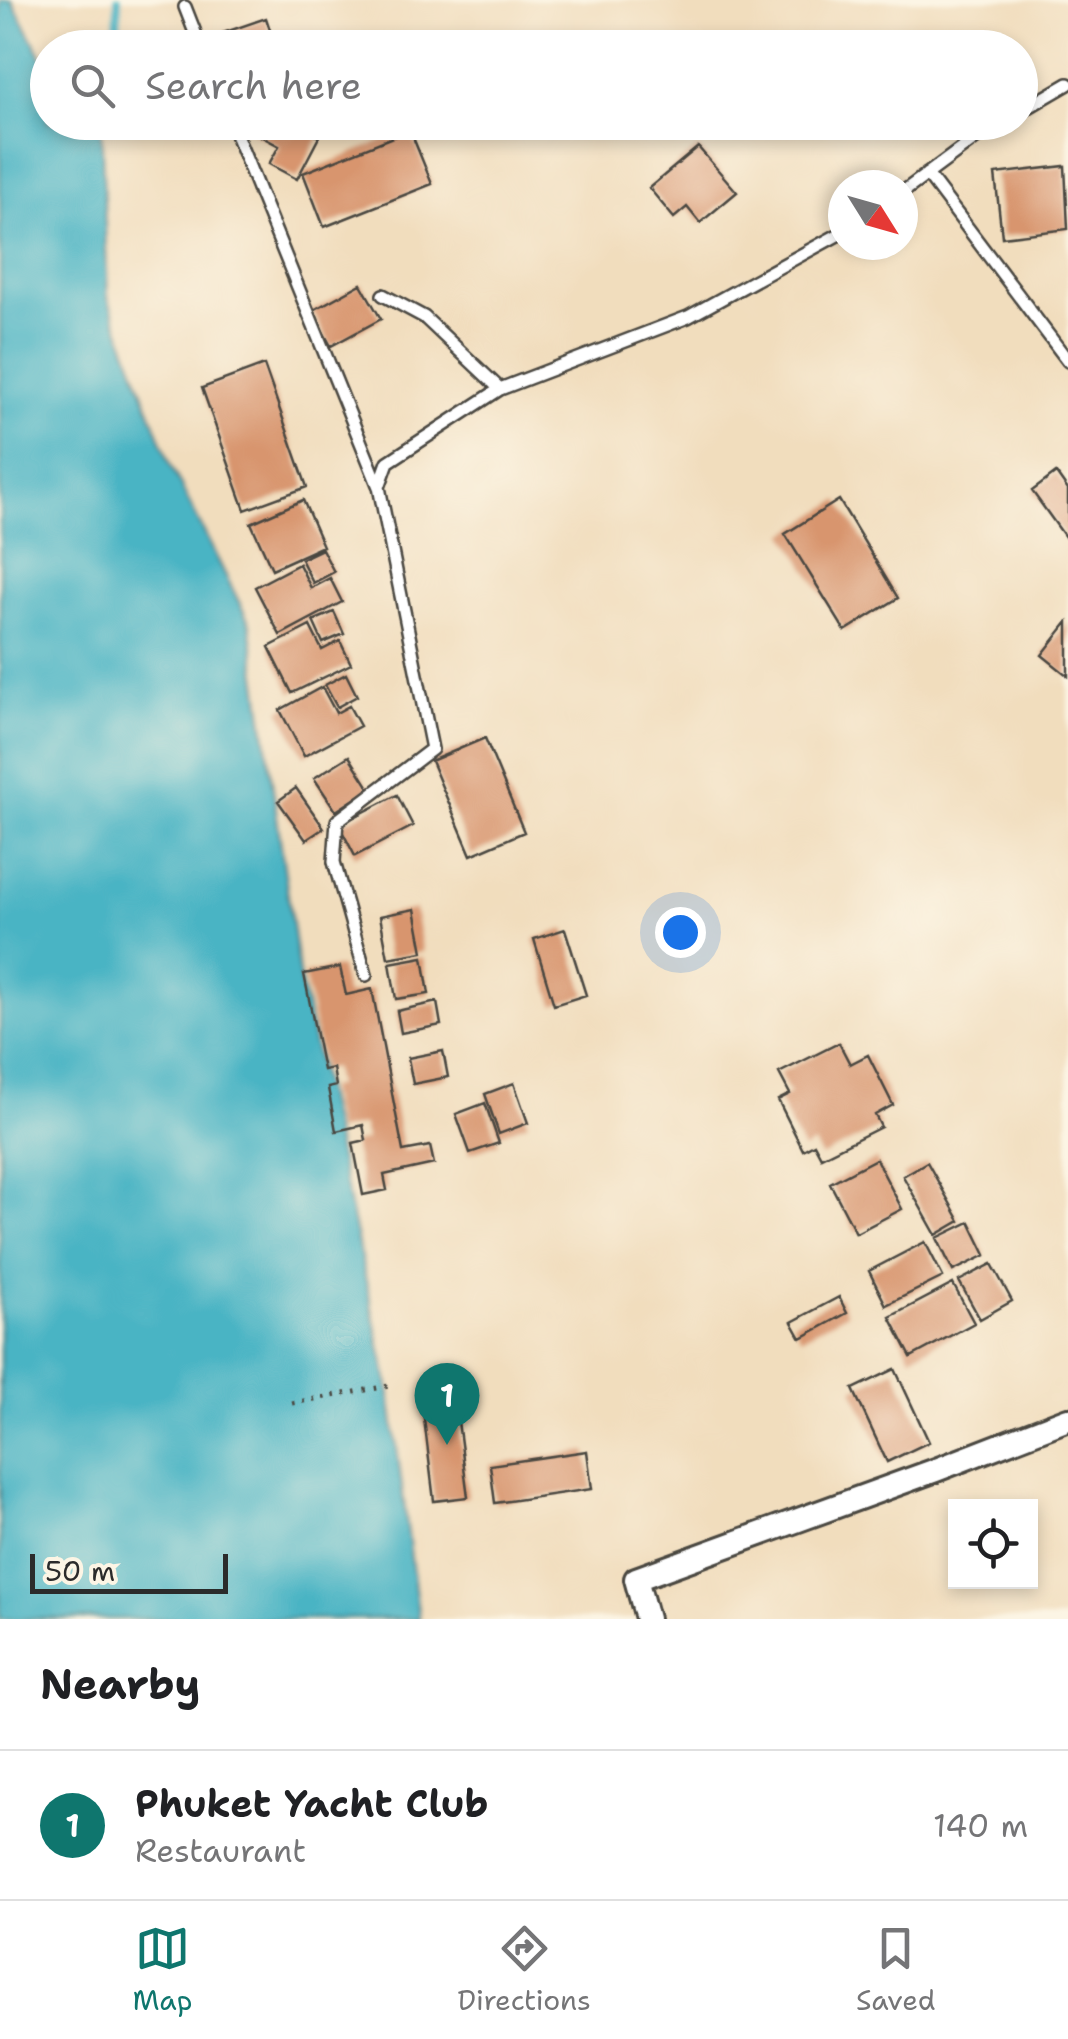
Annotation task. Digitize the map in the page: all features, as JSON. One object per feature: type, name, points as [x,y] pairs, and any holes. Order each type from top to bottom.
[{"type":"street","points":[[647,1619],[636,1579],[1068,1419]]},
{"type":"lane","points":[[185,7],[194,30]]},
{"type":"lane","points":[[1038,102],[1068,84]]},
{"type":"lane","points":[[238,140],[379,486],[432,749],[337,821],[334,862],[366,974]]},
{"type":"lane","points":[[918,181],[973,140]]},
{"type":"lane","points":[[927,174],[1068,361]]},
{"type":"lane","points":[[379,486],[388,462],[500,389],[688,318],[828,240]]},
{"type":"lane","points":[[383,294],[424,318],[500,389]]},
{"type":"path","points":[[292,1403],[389,1386]]},
{"type":"water","points":[[0,0],[12,0],[30,34],[30,140],[102,140],[108,298],[170,464],[250,624],[299,974],[389,1386],[419,1619],[0,1619]]},
{"type":"building","points":[[266,18],[270,30],[231,30]]},
{"type":"building","points":[[268,140],[317,140],[297,179],[269,164],[279,146]]},
{"type":"building","points":[[385,140],[414,140],[432,184],[324,227],[303,173]]},
{"type":"building","points":[[698,147],[737,192],[700,223],[687,207],[674,218],[649,188]]},
{"type":"building","points":[[1065,166],[1068,229],[1002,237],[995,174]]},
{"type":"building","points":[[361,284],[381,319],[331,346],[312,311]]},
{"type":"building","points":[[264,365],[307,487],[245,510],[202,388]]},
{"type":"building","points":[[1056,473],[1068,490],[1068,541],[1032,491]]},
{"type":"building","points":[[303,500],[323,546],[272,569],[251,523]]},
{"type":"building","points":[[839,500],[898,598],[845,631],[785,534]]},
{"type":"building","points":[[322,549],[334,572],[313,583],[301,559]]},
{"type":"building","points":[[299,564],[311,588],[330,578],[342,602],[280,635],[255,587]]},
{"type":"building","points":[[334,612],[344,634],[323,643],[313,621]]},
{"type":"building","points":[[1068,622],[1068,676],[1042,655]]},
{"type":"building","points":[[310,626],[322,650],[340,641],[351,664],[292,693],[269,647]]},
{"type":"building","points":[[346,674],[357,696],[337,707],[325,685]]},
{"type":"building","points":[[322,687],[336,713],[349,706],[360,726],[304,756],[280,710]]},
{"type":"building","points":[[485,738],[524,832],[471,855],[431,761]]},
{"type":"building","points":[[349,756],[370,789],[336,811],[314,778]]},
{"type":"building","points":[[296,788],[324,828],[306,840],[278,801]]},
{"type":"building","points":[[397,795],[413,826],[355,856],[339,825]]},
{"type":"building","points":[[415,909],[423,952],[388,958],[380,916]]},
{"type":"building","points":[[565,929],[586,995],[554,1005],[534,939]]},
{"type":"building","points":[[423,957],[429,994],[396,999],[390,963]]},
{"type":"building","points":[[340,967],[346,995],[372,989],[403,1151],[430,1146],[434,1164],[384,1175],[387,1190],[363,1195],[353,1143],[366,1140],[363,1125],[336,1131],[328,1088],[336,1086],[333,1068],[323,1070],[304,974]]},
{"type":"building","points":[[437,1002],[441,1025],[401,1033],[397,1011]]},
{"type":"building","points":[[839,1043],[850,1064],[868,1055],[893,1105],[875,1115],[881,1127],[821,1157],[814,1144],[803,1150],[778,1100],[790,1094],[779,1073]]},
{"type":"building","points":[[443,1051],[448,1077],[413,1084],[408,1058]]},
{"type":"building","points":[[514,1083],[528,1123],[499,1134],[485,1094]]},
{"type":"building","points":[[485,1103],[499,1143],[470,1153],[456,1114]]},
{"type":"building","points":[[876,1159],[902,1209],[856,1233],[830,1183]]},
{"type":"building","points":[[927,1162],[960,1221],[936,1235],[903,1176]]},
{"type":"building","points":[[970,1222],[986,1255],[953,1271],[937,1238]]},
{"type":"building","points":[[925,1242],[943,1277],[886,1305],[869,1271]]},
{"type":"building","points":[[992,1264],[1012,1301],[980,1319],[959,1281]]},
{"type":"building","points":[[953,1284],[974,1323],[911,1357],[890,1317]]},
{"type":"building","points":[[839,1297],[847,1313],[801,1338],[792,1322]]},
{"type":"building","points":[[895,1369],[929,1442],[887,1462],[853,1389]]},
{"type":"building","points":[[456,1406],[468,1497],[434,1501],[423,1410]]},
{"type":"building","points":[[587,1451],[592,1489],[495,1503],[490,1465]]},
{"type":"waterway","points":[[117,30],[118,0]]},
{"type":"place","name":"Phuket Yacht Club","points":[[447,1445]]}]
